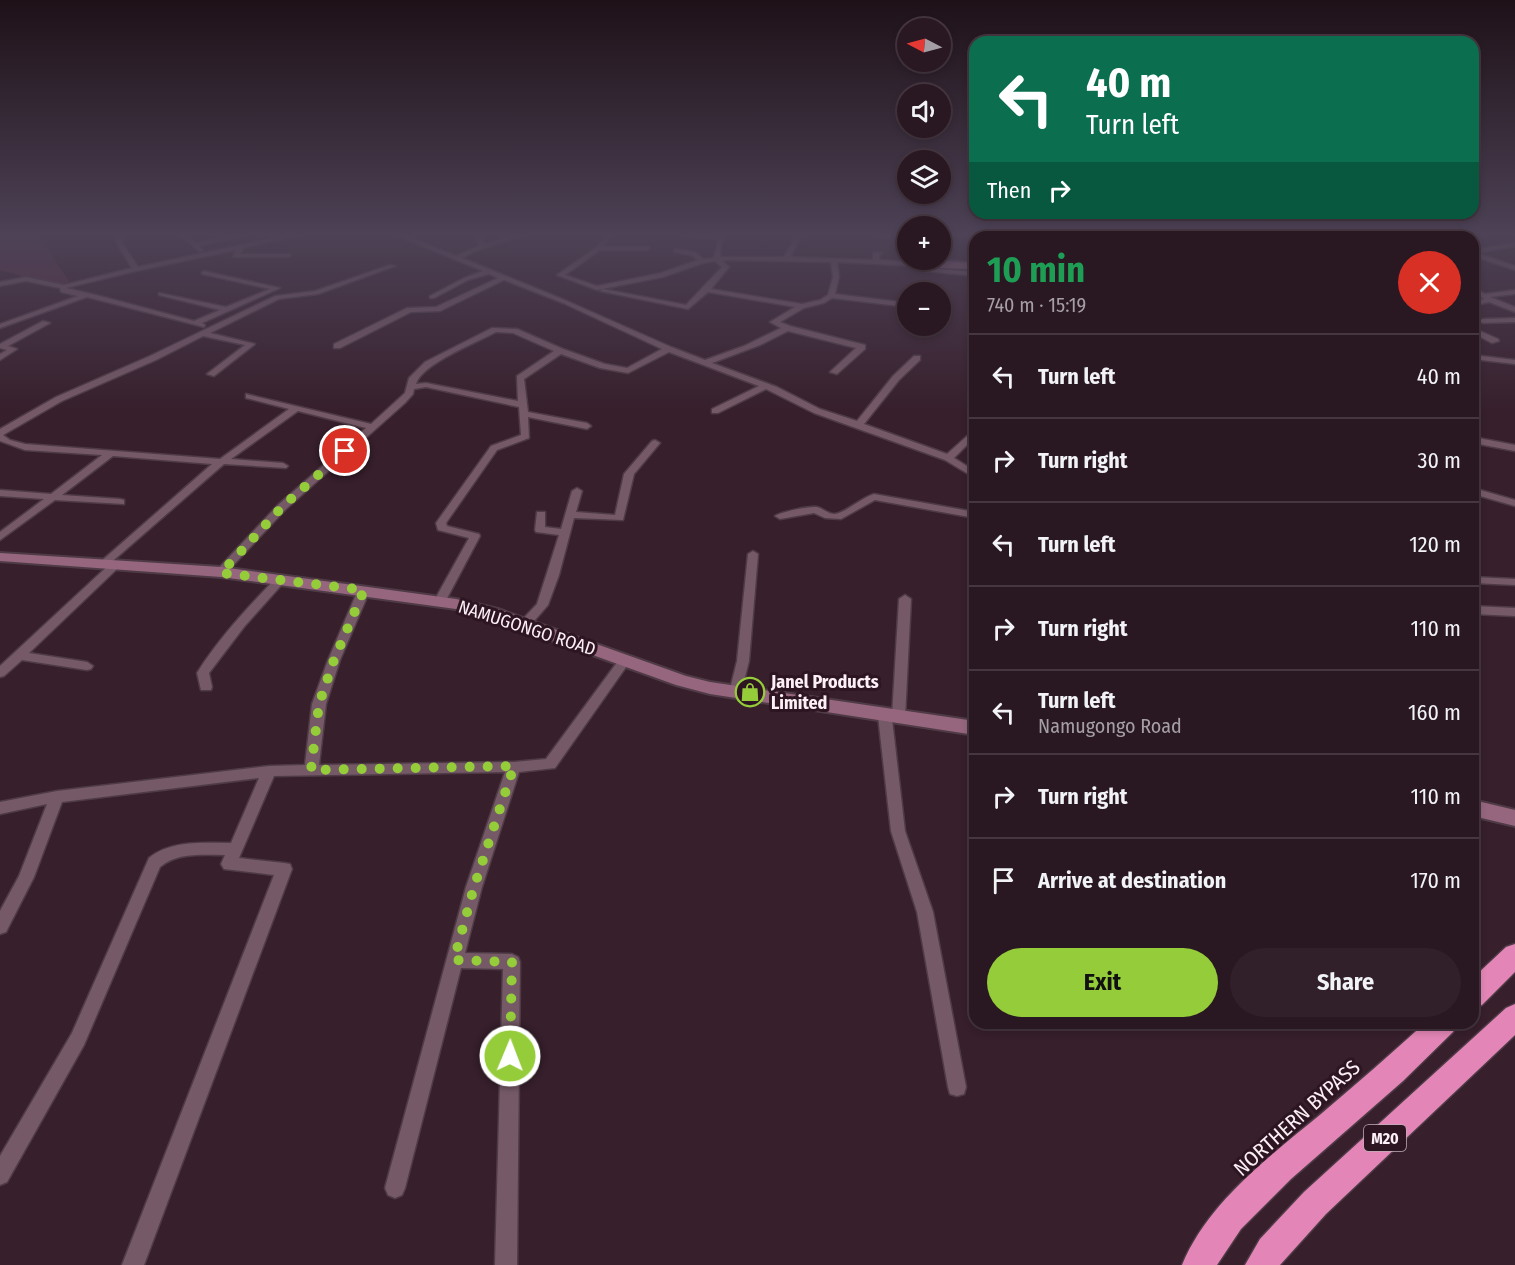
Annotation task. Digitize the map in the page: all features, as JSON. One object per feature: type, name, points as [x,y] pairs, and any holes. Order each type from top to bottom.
[{"type":"highway","points":[[1479,990],[1515,955]]},
{"type":"highway","name":"M20","points":[[1261,1265],[1271,1250],[1315,1203],[1515,1017]]},
{"type":"highway","name":"NORTHERN BYPASS","points":[[1198,1265],[1230,1218],[1280,1168],[1393,1071],[1438,1029]]},
{"type":"main road","name":"NAMUGONGO ROAD","points":[[0,557],[221,573],[440,601],[492,613],[682,681],[735,693],[969,727]]},
{"type":"main road","points":[[1479,809],[1515,818]]},
{"type":"street","points":[[76,294],[215,328]]},
{"type":"street","points":[[161,294],[224,309]]},
{"type":"street","points":[[196,323],[262,294]]},
{"type":"street","points":[[283,466],[16,445],[0,435],[59,399],[204,334],[277,297],[306,294]]},
{"type":"street","points":[[432,297],[438,294]]},
{"type":"street","points":[[337,346],[410,310],[437,309],[469,294]]},
{"type":"street","points":[[545,294],[668,349],[765,386],[808,408],[859,424],[948,458],[969,471]]},
{"type":"street","points":[[626,294],[688,307],[702,294]]},
{"type":"street","points":[[730,294],[802,306]]},
{"type":"street","points":[[1481,294],[1515,310]]},
{"type":"street","points":[[1479,301],[1506,294]]},
{"type":"street","points":[[0,326],[84,296]]},
{"type":"street","points":[[834,372],[862,347],[787,328],[774,322],[802,306],[822,302],[831,296],[897,304]]},
{"type":"street","points":[[0,315],[20,318]]},
{"type":"street","points":[[1484,321],[1515,320]]},
{"type":"street","points":[[1,346],[46,323]]},
{"type":"street","points":[[704,363],[736,353],[787,328]]},
{"type":"street","points":[[221,573],[282,507],[409,394],[413,378],[428,364],[495,330],[514,332],[603,366],[628,371],[668,349]]},
{"type":"street","points":[[1479,333],[1496,341]]},
{"type":"street","points":[[204,334],[251,345],[211,374]]},
{"type":"street","points":[[0,358],[13,349],[1,346]]},
{"type":"street","points":[[440,601],[475,536],[442,528],[441,523],[494,448],[526,436],[520,378],[522,374],[560,351]]},
{"type":"street","points":[[859,424],[896,378],[917,358]]},
{"type":"street","points":[[1479,358],[1515,362]]},
{"type":"street","points":[[410,387],[426,385],[532,414],[587,426]]},
{"type":"street","points":[[715,411],[765,386]]},
{"type":"street","points":[[249,396],[372,427]]},
{"type":"street","points":[[0,673],[109,564],[221,462],[296,408]]},
{"type":"street","points":[[948,458],[969,438]]},
{"type":"street","points":[[1479,441],[1515,448]]},
{"type":"street","points":[[569,515],[619,518],[628,474],[655,442]]},
{"type":"street","points":[[0,537],[110,454]]},
{"type":"street","points":[[524,625],[542,605],[554,575],[577,491]]},
{"type":"street","points":[[0,493],[120,502]]},
{"type":"street","points":[[1479,493],[1515,503]]},
{"type":"street","points":[[780,516],[815,510],[824,516],[842,516],[867,499],[874,497],[969,514]]},
{"type":"street","points":[[541,514],[540,530],[565,532]]},
{"type":"street","points":[[735,693],[743,661],[753,554]]},
{"type":"street","points":[[206,687],[203,673],[216,653],[242,620],[281,579]]},
{"type":"street","points":[[1479,580],[1515,582]]},
{"type":"street","points":[[311,770],[319,704],[334,660],[364,590]]},
{"type":"street","points":[[905,599],[891,717],[898,831],[925,912],[957,1087]]},
{"type":"street","points":[[1479,610],[1515,612]]},
{"type":"street","points":[[19,655],[87,666]]},
{"type":"street","points":[[0,808],[57,797],[269,771],[550,764],[625,660]]},
{"type":"street","points":[[395,1188],[474,887],[514,766]]},
{"type":"street","points":[[133,1265],[284,869],[229,864],[269,771]]},
{"type":"street","points":[[0,927],[26,877],[57,797]]},
{"type":"street","points":[[0,1175],[78,1039],[154,863],[158,858],[171,852],[236,849]]},
{"type":"street","points":[[454,960],[512,962],[506,1265]]},
{"type":"place","name":"Janel Products Limited","points":[[750,692]]},
{"type":"route","points":[[345,451],[282,507],[221,573],[364,590],[334,660],[319,704],[311,770],[514,766],[474,887],[454,960],[512,962],[510,1056]]}]
